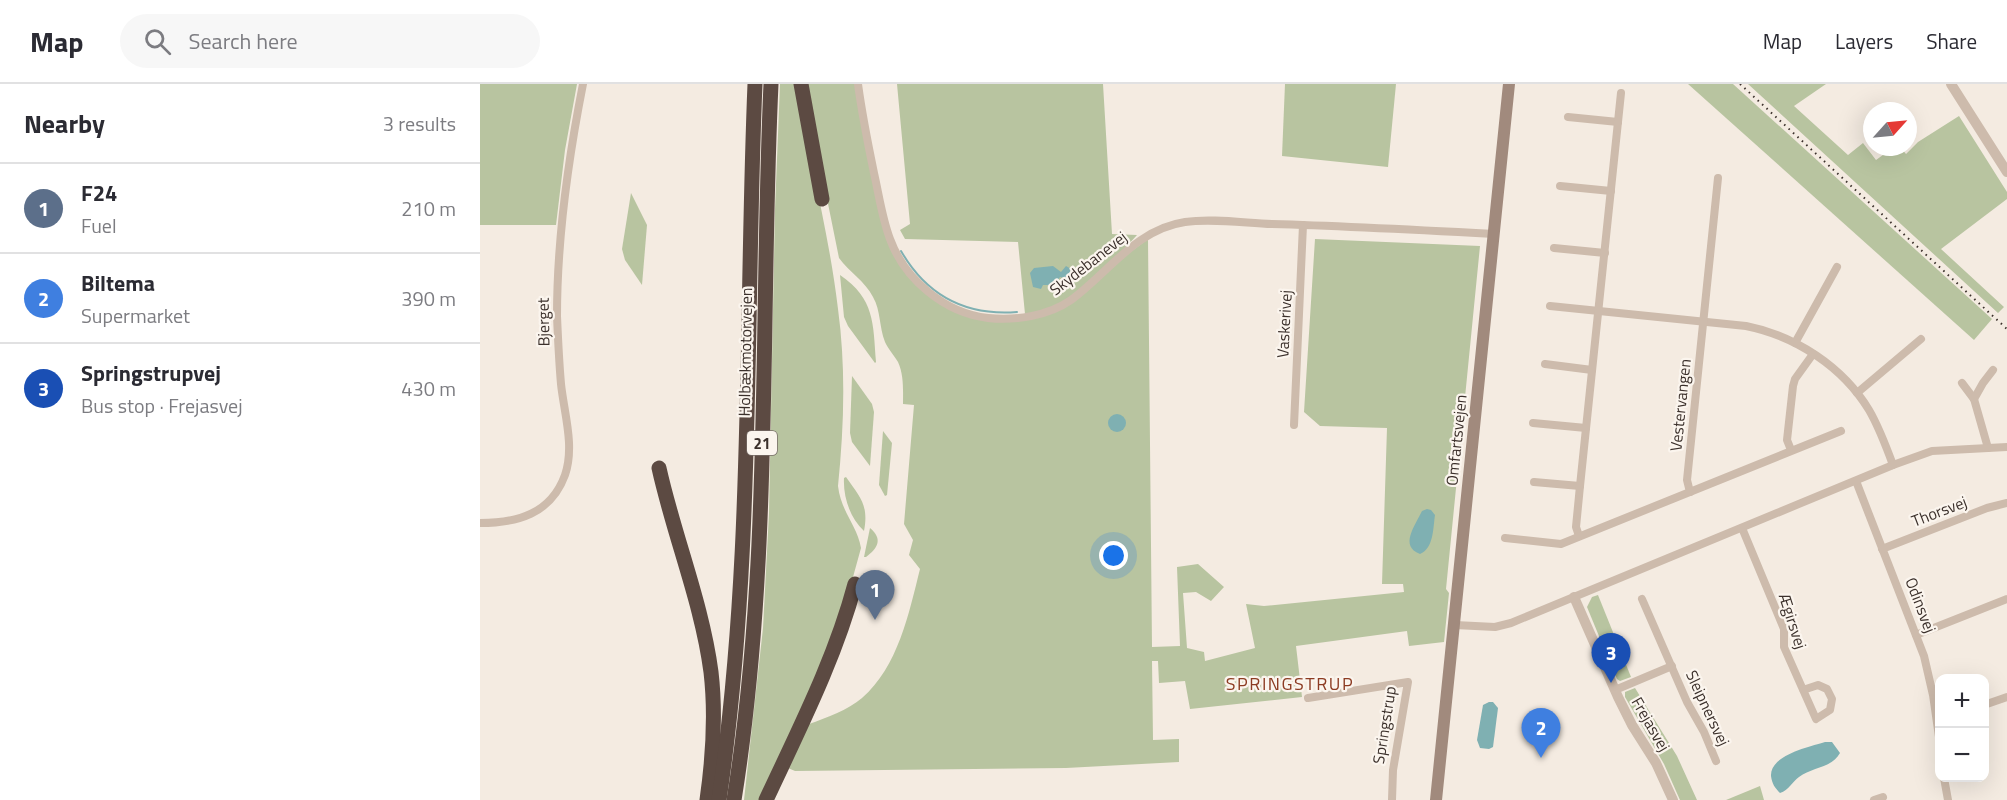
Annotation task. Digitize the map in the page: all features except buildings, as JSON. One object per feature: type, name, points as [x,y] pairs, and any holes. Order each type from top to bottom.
[{"type":"highway","name":"Holbækmotorvejen","points":[[719,800],[730,717],[742,561],[755,84]]},
{"type":"highway","name":"Holbækmotorvejen","points":[[734,800],[746,717],[757,570],[771,84]]},
{"type":"highway","points":[[801,84],[822,200]]},
{"type":"highway","points":[[658,468],[695,601],[711,672],[713,759],[708,800]]},
{"type":"highway","points":[[766,800],[830,659],[847,615],[855,584]]},
{"type":"main road","name":"Omfartsvejen","points":[[1436,800],[1509,84]]},
{"type":"street","name":"Bjerget","points":[[480,523],[499,523],[524,518],[545,504],[561,484],[568,462],[569,451],[558,336],[558,277],[570,151],[583,84]]},
{"type":"street","name":"Skydebanevej","points":[[858,84],[881,204],[895,250],[907,270],[929,292],[951,307],[964,312],[990,318],[1013,318],[1033,315],[1061,305],[1084,289],[1140,241],[1159,230],[1195,221],[1494,234]]},
{"type":"street","points":[[1951,84],[2007,172]]},
{"type":"street","points":[[1579,536],[1576,527],[1621,93]]},
{"type":"street","points":[[1568,117],[1618,122]]},
{"type":"street","name":"Vestervangen","points":[[1690,492],[1687,480],[1718,178]]},
{"type":"street","points":[[1560,186],[1611,191]]},
{"type":"street","name":"Vaskerivej","points":[[1294,425],[1303,225]]},
{"type":"street","points":[[1554,248],[1605,253]]},
{"type":"street","points":[[1795,343],[1837,267]]},
{"type":"street","points":[[1550,306],[1755,328],[1795,343],[1833,368],[1857,393],[1878,428],[1893,465]]},
{"type":"street","points":[[1857,393],[1921,339]]},
{"type":"street","points":[[1791,450],[1787,440],[1793,386],[1795,379],[1813,354]]},
{"type":"street","points":[[1545,364],[1592,370]]},
{"type":"street","points":[[1974,399],[1983,382],[1994,370]]},
{"type":"street","points":[[1962,383],[1974,399],[1988,448]]},
{"type":"street","points":[[1533,423],[1586,429]]},
{"type":"street","points":[[1505,538],[1561,544],[1841,431]]},
{"type":"street","points":[[1455,625],[1487,627],[1505,625],[1932,451],[2007,447]]},
{"type":"street","name":"Odinsvej","points":[[1856,481],[1917,635],[1927,666],[1935,705]]},
{"type":"street","points":[[1534,482],[1580,486]]},
{"type":"street","name":"Thorsvej","points":[[1882,549],[1987,508],[2007,503]]},
{"type":"street","name":"Ægirsvej","points":[[1742,528],[1784,629],[1784,647],[1803,690]]},
{"type":"street","name":"Frejasvej","points":[[1574,597],[1632,725],[1656,763],[1673,800]]},
{"type":"street","name":"Sleipnersvej","points":[[1642,598],[1716,762]]},
{"type":"street","points":[[1917,635],[2007,599]]},
{"type":"street","name":"Sleipnersvej","points":[[1615,690],[1672,666]]},
{"type":"street","name":"Springstrup","points":[[1308,699],[1408,682],[1393,770],[1392,800]]},
{"type":"street","points":[[1989,703],[2007,697]]},
{"type":"street","points":[[1945,782],[1948,800]]},
{"type":"street","points":[[1874,800],[1883,797]]},
{"type":"green space","points":[[480,84],[577,84],[565,150],[556,225],[480,225]]},
{"type":"green space","points":[[780,84],[797,84],[829,252],[841,331],[843,375],[843,420],[838,486],[842,503],[861,548],[842,617],[764,800],[744,800],[763,628],[769,513]]},
{"type":"green space","points":[[807,84],[855,84],[878,203],[907,273],[969,317],[1047,314],[1148,239],[1152,647],[1180,646],[1177,567],[1198,564],[1224,587],[1211,601],[1196,592],[1183,593],[1187,648],[1204,652],[1205,661],[1255,648],[1246,604],[1264,606],[1404,592],[1403,584],[1382,584],[1387,428],[1320,426],[1304,412],[1315,239],[1480,246],[1446,589],[1449,593],[1444,642],[1409,646],[1407,631],[1296,646],[1302,697],[1190,709],[1185,681],[1159,683],[1158,661],[1152,661],[1153,740],[1179,739],[1179,762],[1066,768],[795,771],[788,768],[809,724],[837,713],[862,698],[885,671],[906,621],[920,569],[909,555],[913,540],[904,524],[914,405],[903,404],[900,367],[885,342],[873,297],[866,286],[839,258]]},
{"type":"green space","points":[[897,84],[1103,84],[1112,234],[1137,235],[1079,290],[1048,309],[1025,314],[1018,242],[905,239],[900,230],[910,224]]},
{"type":"green space","points":[[1285,84],[1396,84],[1388,167],[1282,156]]},
{"type":"green space","points":[[1688,84],[1733,84],[1992,319],[1974,340]]},
{"type":"green space","points":[[1748,84],[1826,84],[1794,106],[1848,155],[1863,143],[1863,156],[1873,156],[1876,160],[1882,156],[1917,156],[1918,142],[1959,116],[2007,192],[2007,199],[1941,249],[2004,307],[1998,313]]},
{"type":"green space","points":[[631,193],[647,225],[642,285],[625,260],[622,249]]},
{"type":"green space","points":[[840,275],[860,293],[870,313],[873,324],[875,363],[844,317]]},
{"type":"green space","points":[[852,376],[872,404],[874,412],[870,466],[852,442],[850,433]]},
{"type":"green space","points":[[883,431],[892,443],[887,495],[885,496],[879,485]]},
{"type":"green space","points":[[846,477],[864,508],[864,531],[848,507],[844,485]]},
{"type":"green space","points":[[870,528],[878,540],[874,550],[864,557]]},
{"type":"green space","points":[[1598,595],[1631,677],[1620,681],[1617,679],[1587,607],[1592,597]]},
{"type":"green space","points":[[1635,688],[1677,756],[1697,800],[1680,800],[1664,764],[1625,697],[1625,692]]},
{"type":"green space","points":[[1760,786],[1764,800],[1726,800]]},
{"type":"water","points":[[1053,266],[1061,272],[1066,266],[1071,269],[1068,279],[1060,277],[1055,285],[1043,285],[1041,289],[1033,287],[1030,273],[1034,268]]},
{"type":"water","points":[[1117,414],[1123,417],[1126,423],[1123,429],[1117,432],[1111,429],[1108,423],[1111,417]]},
{"type":"water","points":[[1427,509],[1435,515],[1433,531],[1428,547],[1420,554],[1410,546],[1410,535],[1422,511]]},
{"type":"water","points":[[1493,702],[1498,708],[1493,747],[1489,749],[1480,748],[1477,740],[1483,705]]},
{"type":"water","points":[[1832,742],[1840,753],[1836,758],[1827,765],[1804,774],[1780,793],[1774,786],[1771,776],[1772,769],[1777,763],[1783,757],[1801,749]]},
{"type":"waterway","points":[[901,251],[923,280],[950,300],[981,310],[1017,312]]},
{"type":"railway","points":[[1740,84],[2007,329]]},
{"type":"place","name":"F24","points":[[875,620]]},
{"type":"place","name":"Springstrupvej","points":[[1611,683]]},
{"type":"place","name":"Biltema","points":[[1541,758]]},
{"type":"district","name":"SPRINGSTRUP","points":[[1290,683]]}]
